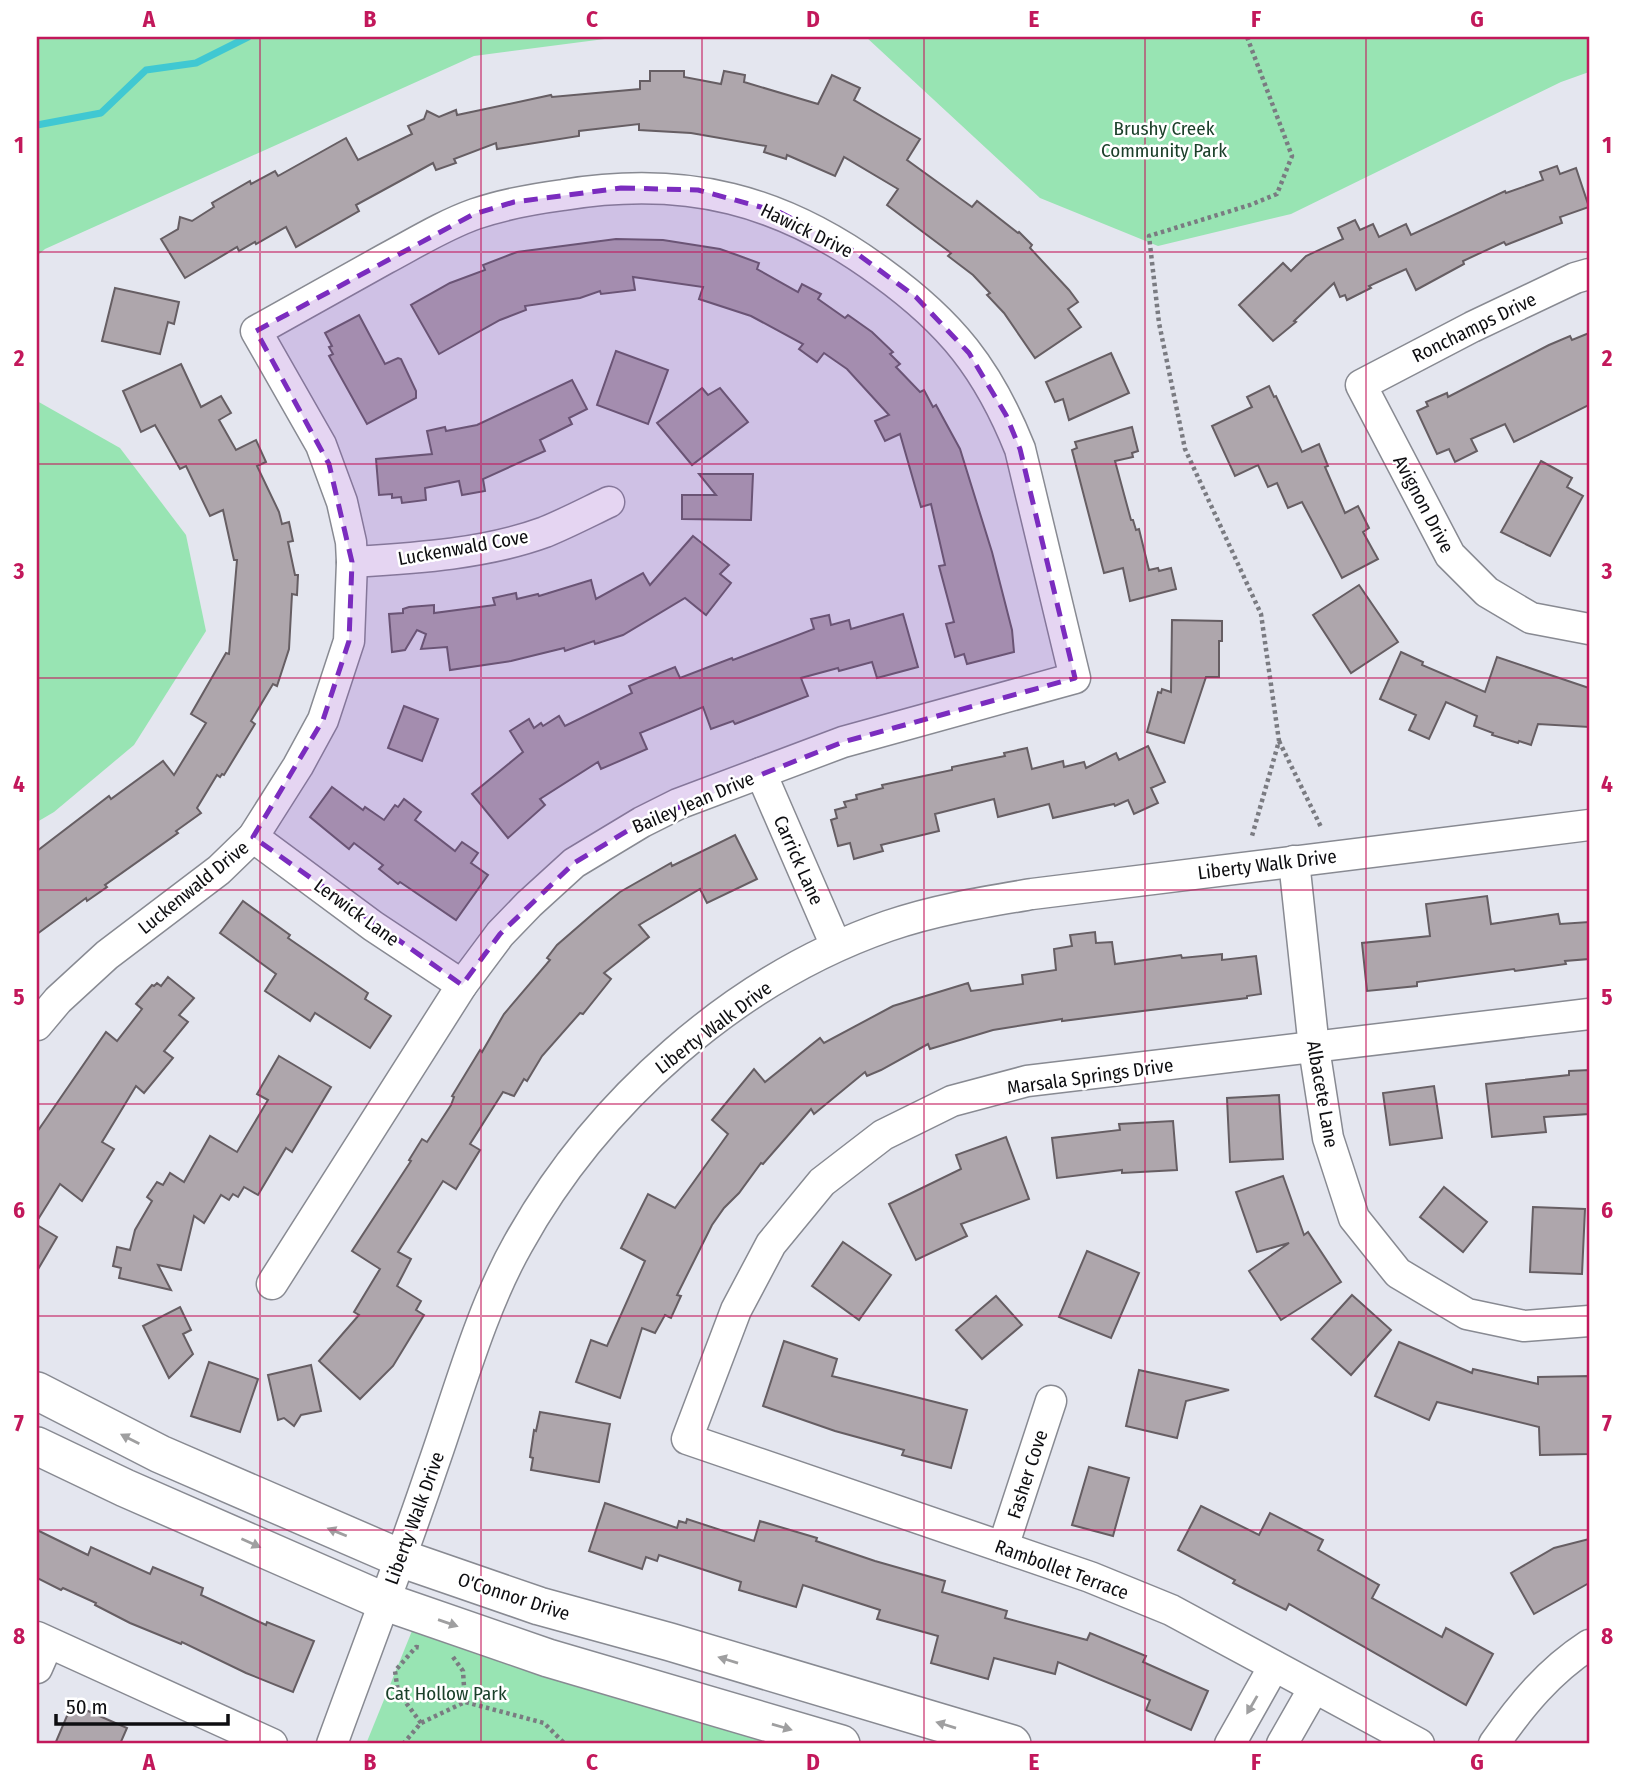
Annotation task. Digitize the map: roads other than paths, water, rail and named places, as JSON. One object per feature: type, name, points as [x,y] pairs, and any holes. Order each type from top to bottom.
[{"type":"main road","name":"O'Connor Drive","points":[[37,1391],[160,1454],[400,1558],[539,1606],[670,1642],[1012,1744]]},
{"type":"main road","points":[[37,1446],[125,1488],[383,1601],[548,1658],[841,1744]]},
{"type":"street","name":"Hawick Drive","points":[[256,331],[436,231],[474,214],[514,202],[584,191],[659,188],[712,193],[779,212],[852,250],[916,297],[969,353],[989,383],[1020,449],[1075,678]]},
{"type":"street","name":"Ronchamps Drive","points":[[1361,385],[1472,327],[1589,274]]},
{"type":"street","name":"Luckenwald Drive","points":[[37,1025],[58,1000],[107,955],[219,870],[253,837],[298,766],[323,720],[349,640],[351,542],[342,502],[329,464],[256,331]]},
{"type":"street","name":"Avignon Drive","points":[[1361,385],[1450,555],[1487,592],[1531,618],[1589,629]]},
{"type":"street","name":"Luckenwald Cove","points":[[352,562],[402,558],[499,544],[544,532],[609,502]]},
{"type":"street","name":"Bailey Jean Drive","points":[[272,1284],[462,985],[500,934],[574,863],[642,822],[678,804],[761,773],[843,743],[1075,678]]},
{"type":"street","name":"Carrick Lane","points":[[761,773],[836,946]]},
{"type":"street","name":"Liberty Walk Drive","points":[[332,1744],[482,1323],[517,1245],[565,1171],[632,1091],[698,1035],[759,989],[836,946],[890,925],[957,907],[1032,894],[1294,860],[1589,825]]},
{"type":"street","name":"Lerwick Lane","points":[[253,837],[373,926],[462,985]]},
{"type":"street","name":"Albacete Lane","points":[[1294,860],[1314,1048],[1328,1138],[1354,1218],[1398,1273],[1467,1314],[1524,1326],[1589,1321]]},
{"type":"street","name":"Marsala Springs Drive","points":[[687,1439],[736,1310],[771,1244],[822,1182],[883,1135],[952,1101],[1027,1081],[1589,1014]]},
{"type":"street","name":"Fasher Cove","points":[[1003,1547],[1051,1401]]},
{"type":"street","name":"Rambollet Terrace","points":[[687,1439],[1090,1577],[1171,1610],[1419,1744]]},
{"type":"street","points":[[1494,1744],[1515,1714],[1552,1672],[1589,1646]]},
{"type":"street","points":[[41,1649],[272,1744]]},
{"type":"street","points":[[1230,1744],[1274,1666]]},
{"type":"street","points":[[1282,1744],[1314,1688]]},
{"type":"waterway","points":[[37,125],[101,113],[146,70],[196,63],[248,37]]},
{"type":"park label","name":"Brushy Creek Community Park","points":[[1164,139]]},
{"type":"park label","name":"Cat Hollow Park","points":[[446,1693]]}]
